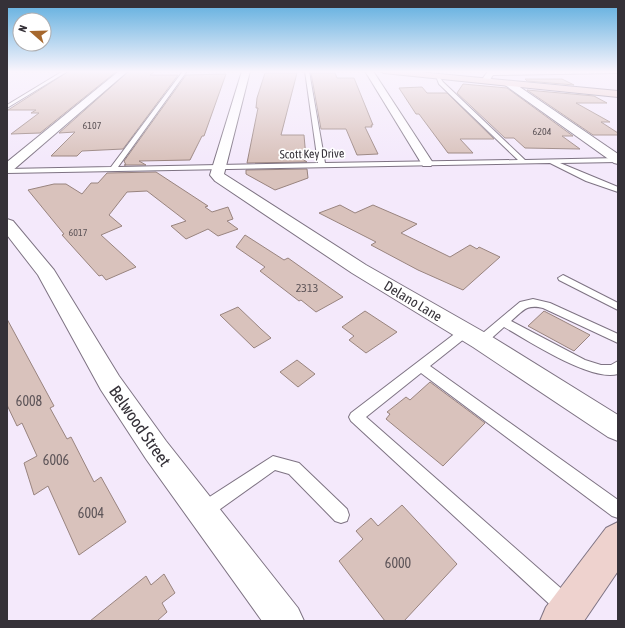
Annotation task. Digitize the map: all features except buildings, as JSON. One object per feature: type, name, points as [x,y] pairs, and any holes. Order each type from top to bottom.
[{"type":"street","points":[[7,170],[89,100]]},
{"type":"street","points":[[219,167],[238,100]]},
{"type":"street","points":[[387,100],[426,163]]},
{"type":"street","points":[[533,100],[618,160]]},
{"type":"street","name":"Delano Lane","points":[[219,167],[217,175],[224,182],[359,269],[473,336],[618,428]]},
{"type":"street","name":"Belwood Street","points":[[7,224],[47,274],[110,383],[156,450],[285,621]]},
{"type":"street","points":[[565,615],[618,540]]},
{"type":"lane","points":[[7,107],[18,100]]},
{"type":"lane","points":[[113,169],[163,100]]},
{"type":"lane","points":[[312,100],[322,165]]},
{"type":"lane","points":[[459,100],[524,162]]},
{"type":"lane","name":"Scott Key Drive","points":[[7,170],[618,160]]},
{"type":"lane","points":[[551,161],[575,173],[618,190]]},
{"type":"lane","points":[[563,278],[618,307]]},
{"type":"lane","points":[[565,615],[356,417],[421,366],[473,336],[503,322],[524,304],[533,302],[546,305],[618,339]]},
{"type":"lane","points":[[503,322],[581,363],[600,370],[614,370],[618,366]]},
{"type":"lane","points":[[421,366],[618,510]]},
{"type":"lane","points":[[202,511],[274,463],[294,468],[341,515]]}]
